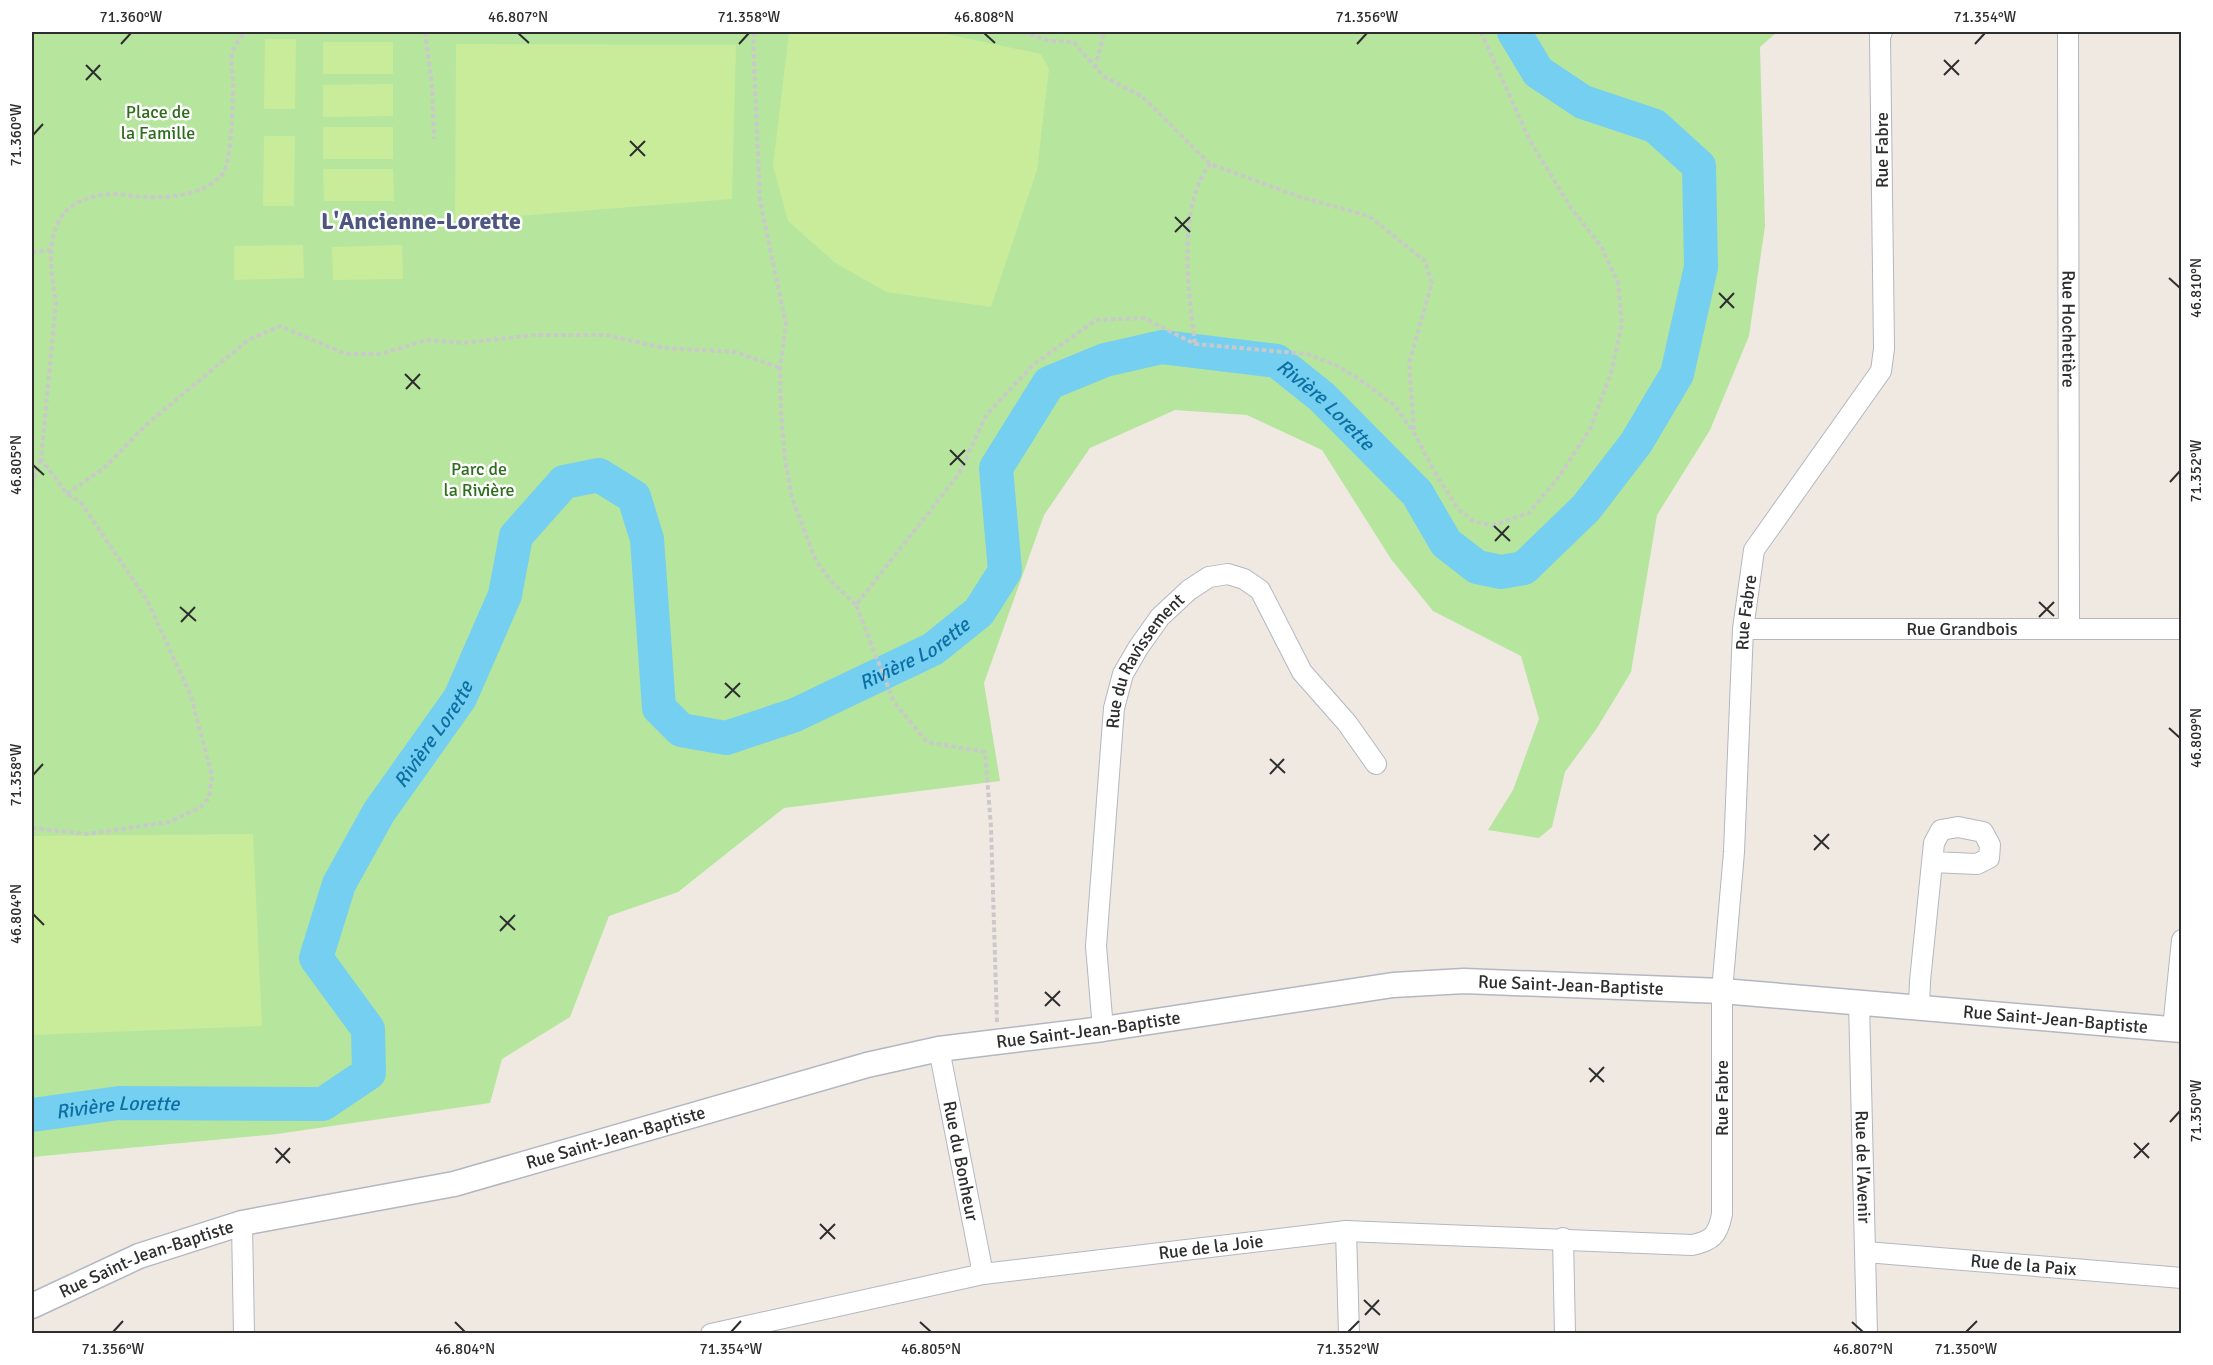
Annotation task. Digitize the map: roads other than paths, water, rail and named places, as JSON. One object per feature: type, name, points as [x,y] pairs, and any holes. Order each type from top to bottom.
[{"type":"street","name":"Rue Fabre","points":[[1715,1234],[1722,1214],[1722,991],[1734,852],[1743,629],[1754,550],[1881,370],[1884,349],[1880,36],[1882,32]]},
{"type":"street","name":"Rue Hochetière","points":[[2068,32],[2069,628]]},
{"type":"street","name":"Rue du Ravissement","points":[[1103,1029],[1096,946],[1114,708],[1123,674],[1160,617],[1189,590],[1209,576],[1228,574],[1244,579],[1260,590],[1302,672],[1347,723],[1376,764]]},
{"type":"street","name":"Rue Grandbois","points":[[1743,629],[2181,629]]},
{"type":"street","points":[[1919,1007],[1932,862]]},
{"type":"street","points":[[2177,1030],[2181,940]]},
{"type":"street","name":"Rue Saint-Jean-Baptiste","points":[[32,1306],[139,1256],[242,1223],[454,1184],[867,1065],[939,1049],[1103,1029],[1393,985],[1464,981],[1722,991],[2177,1030]]},
{"type":"street","name":"Rue de l'Avenir","points":[[1859,1002],[1867,1334]]},
{"type":"street","name":"Rue du Bonheur","points":[[939,1049],[983,1274]]},
{"type":"street","points":[[242,1223],[244,1334]]},
{"type":"street","points":[[1346,1231],[1348,1334]]},
{"type":"street","name":"Rue de la Joie","points":[[711,1334],[983,1274],[1346,1231],[1692,1245],[1706,1242],[1715,1234]]},
{"type":"street","points":[[1563,1238],[1565,1334]]},
{"type":"street","name":"Rue de la Paix","points":[[1866,1251],[2181,1278]]},
{"type":"waterway","name":"Rivière Lorette","points":[[32,1115],[119,1103],[323,1104],[369,1073],[368,1029],[316,958],[339,884],[379,812],[460,698],[505,595],[516,536],[564,482],[599,475],[634,497],[647,539],[659,708],[681,730],[726,738],[795,715],[933,649],[979,612],[1005,571],[996,468],[1049,383],[1105,360],[1162,347],[1277,361],[1322,397],[1417,493],[1446,543],[1477,567],[1501,572],[1524,568],[1586,508],[1636,443],[1677,374],[1701,267],[1699,166],[1655,126],[1583,102],[1538,72],[1514,32]]},
{"type":"district","name":"L'Ancienne-Lorette","points":[[421,221]]},
{"type":"park label","name":"Place de la Famille","points":[[158,122]]},
{"type":"park label","name":"Parc de la Rivière","points":[[479,479]]}]
